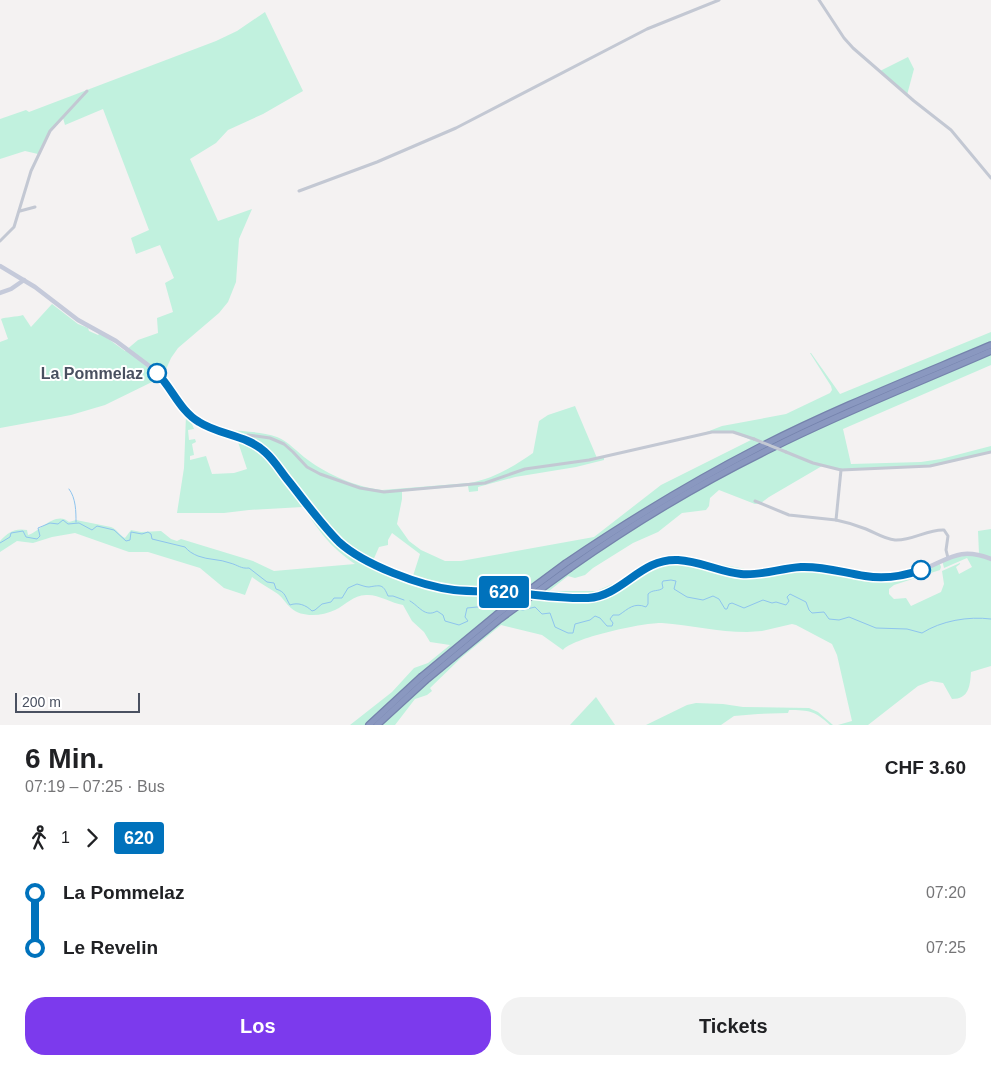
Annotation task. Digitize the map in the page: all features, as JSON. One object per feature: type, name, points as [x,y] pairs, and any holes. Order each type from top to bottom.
[{"type":"highway","points":[[369,725],[496,615],[660,502],[760,447],[859,400],[991,345]]},
{"type":"highway","points":[[568,566],[663,508],[754,457],[856,408],[991,351]]},
{"type":"highway","points":[[378,725],[423,679]]},
{"type":"street","points":[[299,191],[377,162],[456,128],[647,29],[719,0]]},
{"type":"street","points":[[819,0],[844,38],[853,48],[914,101],[951,130],[991,178]]},
{"type":"street","points":[[0,240],[13,230],[31,171],[50,131],[87,92]]},
{"type":"street","points":[[19,211],[35,207]]},
{"type":"street","points":[[0,266],[24,280],[78,320],[116,341],[148,365],[168,385],[186,411],[197,421],[210,428],[240,438],[267,453],[326,529],[356,555],[384,568],[437,587],[550,597],[593,597],[615,588],[646,567],[671,560],[696,562],[742,574],[812,567],[835,569],[868,576],[884,576],[918,571],[948,558],[968,553],[991,558]]},
{"type":"street","points":[[0,293],[11,289],[24,280]]},
{"type":"street","points":[[240,438],[248,435],[270,438],[284,444],[307,467],[320,474],[360,488],[384,492],[484,483],[525,470],[589,460],[712,432],[733,432],[754,438],[814,464],[841,470],[930,466],[991,452]]},
{"type":"street","points":[[836,520],[841,470]]},
{"type":"street","points":[[755,501],[789,514],[836,520],[858,526],[892,540],[909,539],[944,530],[948,536],[946,550],[948,558]]},
{"type":"green space","points":[[265,12],[303,91],[263,114],[228,130],[216,143],[190,159],[218,221],[252,209],[239,239],[236,282],[228,302],[219,313],[178,348],[164,374],[186,406],[197,416],[203,421],[221,428],[268,434],[277,437],[316,465],[334,475],[353,483],[382,490],[469,483],[495,475],[533,453],[539,421],[548,415],[575,406],[597,458],[604,457],[604,460],[576,467],[515,477],[478,487],[478,491],[469,492],[468,486],[402,491],[397,524],[409,541],[421,550],[445,561],[461,561],[594,537],[661,485],[751,440],[733,432],[704,433],[722,426],[786,414],[830,393],[832,390],[831,386],[810,353],[840,394],[991,332],[991,365],[843,429],[851,464],[921,462],[941,459],[991,446],[991,452],[939,465],[841,470],[822,466],[761,503],[755,504],[719,490],[710,498],[709,506],[706,510],[682,513],[658,532],[633,543],[585,575],[575,578],[568,576],[549,591],[597,591],[621,580],[653,560],[677,556],[750,570],[806,564],[836,567],[868,574],[880,573],[885,578],[913,573],[939,562],[940,570],[894,585],[889,589],[889,594],[894,599],[906,598],[911,606],[941,592],[944,584],[942,571],[960,563],[956,567],[959,574],[972,567],[967,558],[944,568],[942,560],[979,554],[978,531],[991,529],[991,666],[971,672],[968,691],[962,697],[952,699],[943,683],[931,681],[918,686],[868,725],[838,725],[852,721],[837,655],[832,644],[796,625],[792,624],[762,631],[747,632],[653,623],[594,636],[569,645],[563,650],[542,635],[501,625],[462,657],[430,688],[432,691],[415,699],[395,725],[350,725],[392,692],[414,668],[428,663],[450,645],[430,642],[424,632],[412,621],[403,605],[375,596],[361,595],[330,612],[306,615],[291,608],[278,594],[252,577],[245,595],[224,588],[200,568],[148,552],[129,552],[75,533],[33,543],[17,541],[0,552],[0,541],[9,533],[15,530],[27,530],[28,535],[53,520],[64,519],[69,522],[76,520],[111,527],[125,538],[131,530],[141,532],[161,531],[171,539],[177,541],[181,539],[253,561],[274,571],[355,564],[338,551],[326,538],[303,507],[224,513],[177,513],[184,468],[186,415],[194,429],[188,430],[189,440],[195,439],[196,442],[192,444],[194,455],[190,456],[190,460],[206,456],[212,474],[234,473],[247,469],[238,442],[224,438],[197,421],[157,373],[154,381],[105,405],[71,415],[0,428],[0,342],[8,339],[1,319],[23,315],[31,327],[52,304],[78,324],[98,335],[100,333],[125,351],[138,340],[158,333],[157,318],[173,312],[165,283],[174,278],[160,245],[136,254],[131,238],[149,230],[103,109],[65,125],[63,118],[50,131],[38,154],[25,151],[0,159],[0,119],[26,110],[29,112],[216,41],[237,31]],"holes":[[[392,533],[420,554],[412,579],[372,563],[379,547],[388,545],[388,540]]]},
{"type":"green space","points":[[908,57],[914,69],[907,95],[880,71]]},
{"type":"green space","points":[[596,697],[615,725],[570,725]]},
{"type":"green space","points":[[696,703],[743,707],[809,708],[818,712],[833,725],[830,725],[811,712],[789,710],[788,713],[734,716],[721,725],[646,725],[687,705]]},
{"type":"waterway","points":[[69,489],[76,510],[76,522]]},
{"type":"waterway","points":[[0,543],[10,537],[11,533],[23,531],[26,537],[37,539],[40,536],[38,528],[50,523],[58,524],[63,520],[68,524],[79,523],[92,530],[97,526],[114,530],[126,541],[130,540],[131,532],[142,534],[148,532],[151,534],[152,539],[185,547],[198,556],[249,568],[267,582],[274,583],[276,589],[284,593],[290,605],[302,605],[312,611],[322,604],[331,602],[334,598],[342,598],[348,588],[357,584],[368,587],[381,586],[385,589],[388,596],[404,600]]},
{"type":"waterway","points":[[517,609],[523,610],[535,607],[542,614],[550,613],[555,627],[568,633],[573,633],[575,624],[590,620],[595,616],[600,618],[607,626],[612,626],[613,623],[610,619],[613,615],[619,615],[638,605],[646,607],[648,604],[648,594],[663,588],[663,581],[671,580],[676,581],[674,589],[687,597],[703,600],[713,596],[719,599],[725,609],[732,603],[744,608],[763,600],[786,605],[789,601],[787,597],[790,594],[806,602],[812,613],[824,612],[829,619],[839,620],[849,617],[876,628],[907,629],[922,633],[938,625],[955,620],[991,619]]},
{"type":"waterway","points":[[410,601],[426,612],[433,613],[437,611],[443,615],[445,621],[459,625],[468,621],[465,617],[467,608],[503,606]]},
{"type":"bus line","name":"620","points":[[157,373],[186,411],[197,421],[210,428],[250,442],[267,453],[326,529],[347,549],[372,563],[416,581],[437,587],[550,597],[588,598],[607,593],[646,567],[671,560],[696,562],[742,574],[801,567],[829,568],[868,576],[900,575],[921,570]]},
{"type":"place","name":"La Pommelaz","points":[[157,373]]}]
